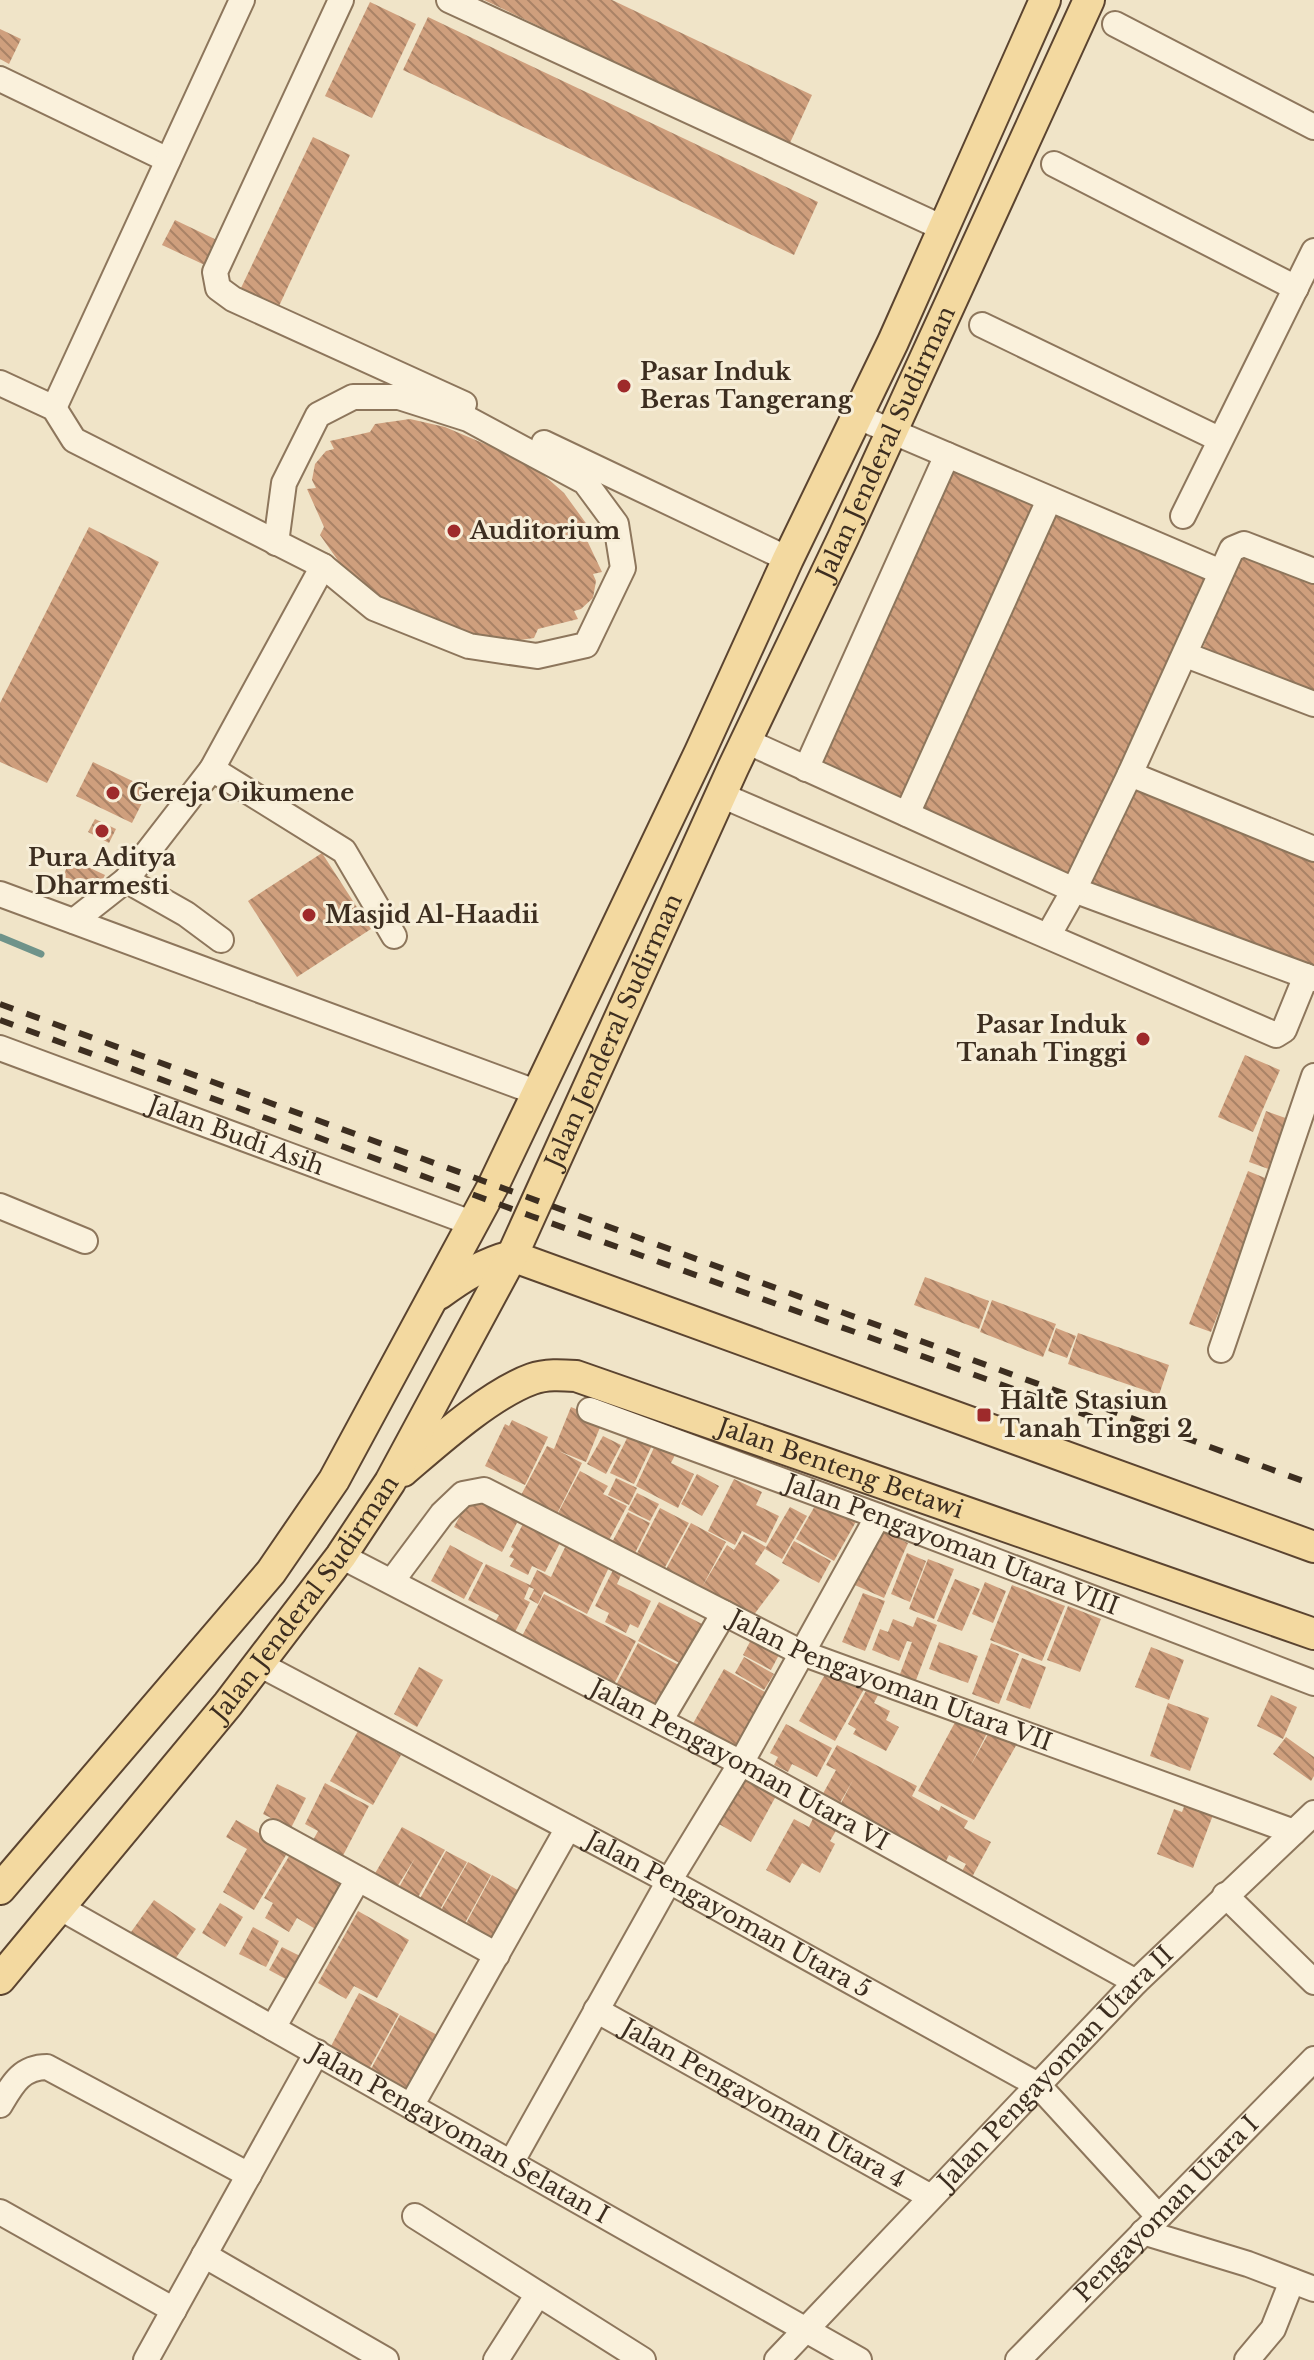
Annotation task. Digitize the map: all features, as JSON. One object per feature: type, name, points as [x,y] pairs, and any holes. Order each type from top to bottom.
[{"type":"main road","name":"Jalan Jenderal Sudirman","points":[[3,1880],[271,1572],[334,1480],[474,1224],[538,1093],[893,342],[1045,0]]},
{"type":"main road","name":"Jalan Jenderal Sudirman","points":[[0,1979],[259,1664],[341,1556],[390,1482],[512,1256],[721,795],[1089,0]]},
{"type":"main road","points":[[434,1297],[492,1261],[512,1256],[1314,1547]]},
{"type":"main road","name":"Jalan Benteng Betawi","points":[[390,1482],[510,1388],[544,1376],[576,1376],[1314,1634]]},
{"type":"main road","points":[[365,1423],[409,1447]]},
{"type":"street","points":[[54,408],[242,0]]},
{"type":"street","points":[[341,0],[215,272],[218,288],[233,299],[788,559]]},
{"type":"street","points":[[449,0],[943,228]]},
{"type":"street","points":[[1115,24],[1314,127]]},
{"type":"street","points":[[0,79],[168,160]]},
{"type":"street","points":[[1054,164],[1296,288]]},
{"type":"street","points":[[1183,516],[1314,251]]},
{"type":"street","points":[[982,325],[1219,439]]},
{"type":"street","points":[[0,383],[54,408],[74,440],[276,543],[323,566],[374,608],[469,646],[537,656],[586,645],[623,568],[616,524],[585,482],[468,419],[399,397],[353,397],[318,415],[284,483],[276,543]]},
{"type":"street","points":[[856,416],[1221,572]]},
{"type":"street","points":[[806,769],[947,455]]},
{"type":"street","points":[[907,814],[1049,500]]},
{"type":"street","points":[[1048,936],[1074,890],[1130,774],[1232,549],[1244,544],[1314,571]]},
{"type":"street","points":[[74,921],[126,880],[212,769],[323,566]]},
{"type":"street","points":[[1186,655],[1314,704]]},
{"type":"street","points":[[721,795],[1276,1035],[1284,1030],[1310,977],[1074,890],[746,741]]},
{"type":"street","points":[[212,769],[344,851],[394,936]]},
{"type":"street","points":[[1130,774],[1314,849]]},
{"type":"street","points":[[126,880],[186,914],[221,940]]},
{"type":"street","points":[[0,894],[538,1093]]},
{"type":"street","name":"Jalan Budi Asih","points":[[0,1048],[474,1224]]},
{"type":"street","points":[[1221,1350],[1314,1076]]},
{"type":"street","points":[[0,1206],[85,1241]]},
{"type":"street","name":"Jalan Pengayoman Utara VIII","points":[[590,1410],[878,1516],[1314,1683]]},
{"type":"street","name":"Jalan Pengayoman Utara VII","points":[[392,1581],[442,1514],[463,1494],[484,1490],[802,1653],[1294,1832]]},
{"type":"street","points":[[511,2163],[669,1881],[741,1763],[878,1516]]},
{"type":"street","name":"Jalan Pengayoman Utara VI","points":[[341,1556],[741,1763],[1136,1982]]},
{"type":"street","points":[[660,1721],[724,1613]]},
{"type":"street","name":"Jalan Pengayoman Utara 5","points":[[259,1664],[669,1881],[1038,2085],[1150,2224]]},
{"type":"street","name":"Jalan Pengayoman Utara II","points":[[777,2360],[1136,1982],[1314,1813]]},
{"type":"street","points":[[411,2106],[568,1828]]},
{"type":"street","points":[[273,1832],[497,1955]]},
{"type":"street","points":[[273,2028],[358,1879]]},
{"type":"street","points":[[1225,1895],[1314,1982]]},
{"type":"street","name":"Jalan Pengayoman Selatan I","points":[[59,1907],[859,2360]]},
{"type":"street","name":"Jalan Pengayoman Utara 4","points":[[596,2010],[931,2197]]},
{"type":"street","points":[[146,2360],[317,2052]]},
{"type":"street","points":[[0,2105],[25,2071],[47,2067],[249,2175]]},
{"type":"street","name":"Pengayoman Utara I","points":[[1030,2357],[1150,2224],[1310,2068]]},
{"type":"street","points":[[0,2212],[174,2310]]},
{"type":"street","points":[[415,2216],[643,2360]]},
{"type":"street","points":[[1150,2224],[1303,2285],[1247,2360]]},
{"type":"street","points":[[204,2255],[386,2360]]},
{"type":"street","points":[[496,2360],[538,2294]]},
{"type":"building","points":[[484,0],[612,0],[812,95],[789,145]]},
{"type":"building","points":[[370,2],[416,24],[372,118],[325,96]]},
{"type":"building","points":[[428,17],[818,202],[794,255],[403,70]]},
{"type":"building","points":[[0,29],[21,39],[9,64],[0,59]]},
{"type":"building","points":[[313,137],[350,155],[279,306],[241,288]]},
{"type":"building","points":[[175,220],[221,242],[209,267],[162,245]]},
{"type":"building","name":"Auditorium","points":[[410,419],[445,427],[492,447],[538,470],[564,493],[588,526],[584,534],[602,572],[593,574],[596,581],[593,598],[574,611],[578,619],[538,629],[534,638],[499,643],[463,635],[416,615],[370,592],[344,569],[320,535],[324,527],[307,489],[316,488],[312,480],[315,464],[326,451],[334,449],[330,441],[370,432],[375,424]]},
{"type":"building","points":[[952,467],[1037,503],[902,803],[819,764]]},
{"type":"building","points":[[1054,510],[1210,576],[1070,883],[917,812]]},
{"type":"building","points":[[89,527],[159,562],[47,783],[0,762],[0,703]]},
{"type":"building","points":[[1239,552],[1314,582],[1314,696],[1201,653]]},
{"type":"building","name":"Gereja Oikumene","points":[[93,762],[149,789],[132,823],[76,796]]},
{"type":"building","points":[[1132,783],[1314,856],[1314,967],[1085,885]]},
{"type":"building","name":"Pura Aditya Dharmesti","points":[[95,819],[116,829],[109,843],[88,832]]},
{"type":"building","name":"Masjid Al-Haadii","points":[[322,853],[371,929],[297,977],[248,901]]},
{"type":"building","points":[[71,859],[105,875],[94,898],[60,882]]},
{"type":"building","points":[[1245,1055],[1280,1070],[1253,1132],[1218,1117]]},
{"type":"building","points":[[1266,1111],[1291,1120],[1274,1171],[1249,1162]]},
{"type":"building","points":[[1248,1171],[1270,1180],[1211,1332],[1189,1324]]},
{"type":"building","points":[[925,1277],[989,1301],[979,1329],[914,1305]]},
{"type":"building","points":[[992,1300],[1056,1324],[1043,1357],[980,1332]]},
{"type":"building","points":[[1056,1328],[1076,1336],[1067,1358],[1048,1351]]},
{"type":"building","points":[[1078,1333],[1169,1365],[1159,1395],[1068,1364]]},
{"type":"building","points":[[571,1407],[603,1420],[586,1462],[559,1451],[582,1463],[556,1516],[520,1497],[547,1446],[554,1449]]},
{"type":"building","points":[[512,1420],[548,1437],[525,1485],[485,1466],[505,1424],[509,1426]]},
{"type":"building","points":[[632,1428],[655,1439],[634,1484],[610,1473]]},
{"type":"building","points":[[603,1436],[621,1445],[606,1474],[587,1464]]},
{"type":"building","points":[[659,1437],[679,1447],[671,1463],[694,1474],[678,1508],[636,1486]]},
{"type":"building","points":[[580,1471],[608,1486],[603,1494],[627,1506],[608,1542],[556,1517]]},
{"type":"building","points":[[697,1474],[719,1486],[702,1516],[681,1504]]},
{"type":"building","points":[[616,1478],[637,1488],[629,1505],[608,1495]]},
{"type":"building","points":[[734,1479],[762,1492],[756,1505],[779,1516],[766,1543],[742,1531],[735,1545],[708,1531]]},
{"type":"building","points":[[472,1493],[520,1517],[502,1552],[454,1527]]},
{"type":"building","points":[[637,1493],[659,1504],[650,1521],[628,1510]]},
{"type":"building","points":[[820,1497],[858,1518],[834,1561],[796,1539]]},
{"type":"building","points":[[790,1507],[807,1516],[782,1559],[765,1549]]},
{"type":"building","points":[[660,1508],[689,1523],[663,1571],[635,1557]]},
{"type":"building","points":[[628,1512],[650,1523],[634,1555],[611,1544]]},
{"type":"building","points":[[525,1520],[562,1539],[545,1572],[532,1566],[528,1575],[510,1566],[514,1559],[509,1557],[514,1549],[511,1547]]},
{"type":"building","points":[[691,1523],[726,1542],[702,1587],[727,1545],[734,1550],[744,1534],[766,1547],[755,1564],[780,1580],[750,1620],[664,1573]]},
{"type":"building","points":[[873,1527],[908,1543],[884,1598],[848,1582]]},
{"type":"building","points":[[794,1541],[831,1561],[819,1583],[782,1563]]},
{"type":"building","points":[[567,1543],[611,1563],[587,1614],[544,1591],[538,1604],[529,1599],[534,1589],[529,1587],[524,1599],[530,1602],[513,1636],[493,1626],[499,1615],[468,1600],[486,1564],[530,1585],[537,1570],[551,1577]]},
{"type":"building","points":[[450,1545],[483,1563],[464,1599],[431,1581]]},
{"type":"building","points":[[907,1553],[926,1561],[910,1602],[891,1594]]},
{"type":"building","points":[[928,1559],[954,1569],[934,1619],[909,1609]]},
{"type":"building","points":[[614,1568],[622,1573],[617,1584],[651,1601],[638,1628],[630,1624],[626,1633],[605,1622],[609,1613],[595,1606]]},
{"type":"building","points":[[955,1579],[980,1589],[962,1631],[937,1621]]},
{"type":"building","points":[[985,1582],[1006,1591],[993,1623],[972,1614]]},
{"type":"building","points":[[1012,1585],[1065,1606],[1042,1661],[990,1640]]},
{"type":"building","points":[[863,1593],[885,1601],[865,1651],[842,1642]]},
{"type":"building","points":[[544,1594],[636,1641],[613,1686],[521,1638]]},
{"type":"building","points":[[659,1602],[706,1626],[685,1666],[638,1641]]},
{"type":"building","points":[[1068,1606],[1101,1619],[1080,1672],[1047,1660]]},
{"type":"building","points":[[917,1617],[937,1625],[913,1688],[897,1682],[912,1642],[907,1641],[899,1661],[872,1650],[880,1629],[888,1632],[893,1619],[913,1627]]},
{"type":"building","points":[[753,1636],[781,1651],[771,1670],[743,1655]]},
{"type":"building","points":[[939,1642],[978,1656],[968,1683],[929,1669]]},
{"type":"building","points":[[638,1643],[684,1668],[660,1713],[614,1689]]},
{"type":"building","points":[[991,1643],[1019,1654],[999,1704],[972,1694]]},
{"type":"building","points":[[1151,1647],[1184,1660],[1169,1700],[1135,1687]]},
{"type":"building","points":[[744,1657],[774,1674],[764,1690],[735,1673]]},
{"type":"building","points":[[1022,1658],[1046,1667],[1030,1709],[1006,1700]]},
{"type":"building","points":[[419,1667],[443,1680],[417,1727],[394,1714]]},
{"type":"building","points":[[724,1669],[774,1697],[742,1755],[691,1727]]},
{"type":"building","points":[[828,1669],[864,1689],[835,1741],[799,1721]]},
{"type":"building","points":[[868,1687],[879,1693],[874,1703],[890,1711],[886,1720],[899,1727],[886,1751],[853,1734],[856,1729],[848,1724]]},
{"type":"building","points":[[1271,1695],[1297,1707],[1283,1739],[1257,1726]]},
{"type":"building","points":[[1168,1703],[1209,1718],[1190,1771],[1150,1756]]},
{"type":"building","points":[[960,1713],[989,1729],[970,1767],[992,1727],[1018,1742],[974,1820],[918,1791]]},
{"type":"building","points":[[786,1724],[832,1748],[817,1777],[792,1764],[788,1772],[774,1765],[778,1757],[770,1753]]},
{"type":"building","points":[[358,1731],[401,1755],[373,1805],[330,1781]]},
{"type":"building","points":[[1286,1737],[1314,1757],[1311,1781],[1273,1754]]},
{"type":"building","points":[[837,1745],[917,1786],[912,1796],[939,1811],[941,1806],[968,1821],[964,1828],[991,1842],[971,1879],[961,1873],[966,1864],[949,1855],[945,1863],[839,1807],[853,1780],[837,1808],[820,1799],[836,1770],[826,1765]]},
{"type":"building","points":[[742,1777],[776,1796],[751,1842],[717,1823]]},
{"type":"building","points":[[325,1783],[369,1806],[338,1865],[311,1844],[318,1831],[305,1824]]},
{"type":"building","points":[[277,1784],[306,1798],[291,1828],[263,1814]]},
{"type":"building","points":[[1185,1804],[1213,1815],[1193,1868],[1157,1854],[1174,1809],[1182,1812]]},
{"type":"building","points":[[814,1816],[837,1829],[830,1841],[835,1844],[820,1873],[802,1863],[790,1883],[766,1870],[794,1819],[809,1827]]},
{"type":"building","points":[[236,1820],[289,1850],[254,1910],[223,1892],[247,1849],[226,1837]]},
{"type":"building","points":[[402,1827],[445,1850],[413,1906],[395,1895],[415,1858],[392,1895],[370,1882]]},
{"type":"building","points":[[446,1851],[467,1862],[435,1918],[416,1906]]},
{"type":"building","points":[[291,1853],[349,1887],[322,1933],[297,1918],[289,1932],[265,1918],[273,1903],[264,1898]]},
{"type":"building","points":[[468,1862],[491,1875],[460,1932],[436,1919]]},
{"type":"building","points":[[492,1875],[521,1892],[490,1949],[461,1933]]},
{"type":"building","points":[[154,1900],[196,1929],[173,1962],[131,1932]]},
{"type":"building","points":[[220,1903],[243,1917],[225,1947],[202,1933]]},
{"type":"building","points":[[358,1911],[409,1940],[377,1998],[354,1986],[346,1999],[318,1983]]},
{"type":"building","points":[[253,1927],[279,1941],[266,1967],[239,1954]]},
{"type":"building","points":[[282,1947],[308,1960],[295,1984],[269,1970]]},
{"type":"building","points":[[359,1993],[399,2014],[369,2069],[330,2048]]},
{"type":"building","points":[[400,2015],[441,2037],[412,2091],[371,2069]]},
{"type":"waterway","points":[[0,937],[41,954]]},
{"type":"railway","points":[[0,1004],[1314,1485]]},
{"type":"railway","points":[[0,1020],[531,1216],[1117,1426]]},
{"type":"place","name":"Pasar Induk Beras Tangerang","points":[[624,386]]},
{"type":"place","name":"Auditorium","points":[[454,531]]},
{"type":"place","name":"Gereja Oikumene","points":[[113,793]]},
{"type":"place","name":"Pura Aditya Dharmesti","points":[[102,831]]},
{"type":"place","name":"Masjid Al-Haadii","points":[[309,915]]},
{"type":"place","name":"Pasar Induk Tanah Tinggi","points":[[1143,1039]]},
{"type":"place","name":"Halte Stasiun Tanah Tinggi 2","points":[[984,1415]]}]
